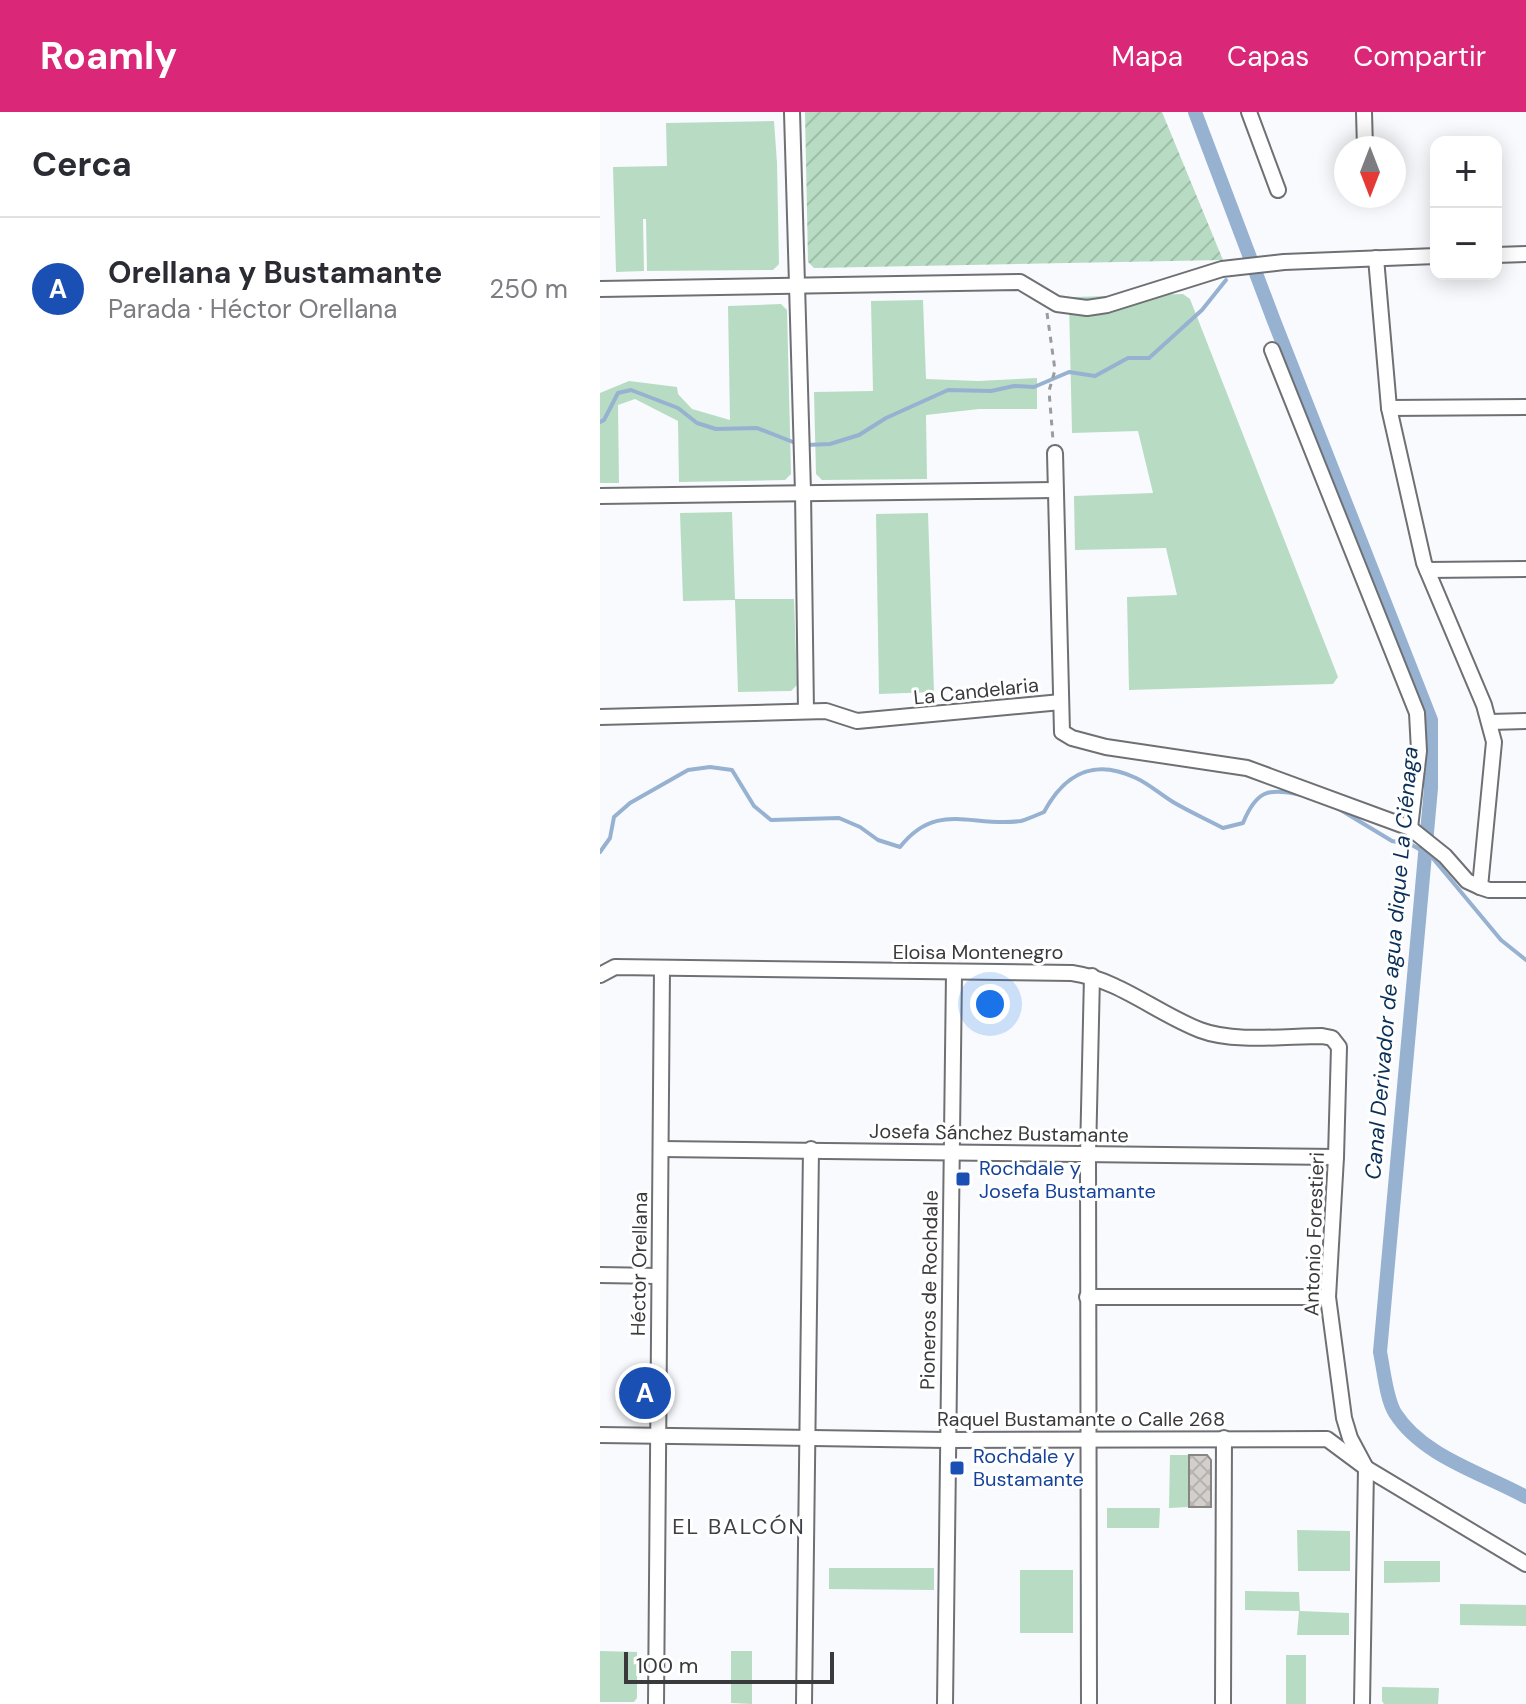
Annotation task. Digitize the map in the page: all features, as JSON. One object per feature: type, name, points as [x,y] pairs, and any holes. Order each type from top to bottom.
[{"type":"street","points":[[792,112],[806,711]]},
{"type":"street","points":[[1249,112],[1278,190]]},
{"type":"street","points":[[1364,112],[1365,136]]},
{"type":"street","points":[[1502,255],[1526,254]]},
{"type":"street","points":[[600,289],[1020,282],[1057,304],[1087,308],[1107,305],[1222,269],[1284,262],[1430,256]]},
{"type":"street","points":[[1376,258],[1389,408],[1427,570],[1490,722],[1494,742],[1480,887]]},
{"type":"street","points":[[1272,350],[1417,713],[1419,751],[1410,828],[1445,856],[1467,881],[1489,890],[1526,890]]},
{"type":"street","points":[[1389,408],[1526,407]]},
{"type":"street","points":[[1055,453],[1061,702]]},
{"type":"street","points":[[600,496],[1055,490]]},
{"type":"street","points":[[1427,570],[1526,569]]},
{"type":"street","name":"La Candelaria","points":[[600,717],[826,711],[857,721],[1061,702],[1062,732],[1072,738],[1106,747],[1247,768],[1410,828]]},
{"type":"street","points":[[1490,722],[1526,721]]},
{"type":"street","name":"Eloisa Montenegro","points":[[600,975],[615,967],[1072,973],[1092,976],[1200,1030],[1224,1036],[1322,1036],[1332,1038],[1339,1047]]},
{"type":"street","name":"Héctor Orellana","points":[[656,1704],[662,969]]},
{"type":"street","name":"Pioneros de Rochdale","points":[[945,1704],[954,973]]},
{"type":"street","points":[[1089,1704],[1087,1297],[1092,976]]},
{"type":"street","name":"Antonio Forestieri","points":[[1339,1047],[1328,1297],[1344,1418],[1350,1438],[1366,1468],[1362,1704]]},
{"type":"street","name":"Josefa Sánchez Bustamante","points":[[661,1149],[1336,1157]]},
{"type":"street","points":[[804,1704],[811,1149]]},
{"type":"street","points":[[600,1275],[658,1276]]},
{"type":"street","points":[[1087,1297],[1328,1297]]},
{"type":"street","points":[[1344,1418],[1327,1439],[1366,1468],[1526,1564]]},
{"type":"street","name":"Raquel Bustamante o Calle 268","points":[[600,1435],[946,1440],[1327,1439]]},
{"type":"street","points":[[1223,1704],[1224,1438]]},
{"type":"path","points":[[1046,298],[1055,370],[1049,391],[1055,453]]},
{"type":"green space","points":[[805,112],[1162,112],[1223,260],[814,268],[808,262]]},
{"type":"green space","points":[[774,121],[779,264],[773,270],[647,271],[646,219],[643,219],[644,271],[616,272],[613,167],[667,166],[666,123]]},
{"type":"green space","points":[[1183,294],[1190,299],[1338,677],[1333,684],[1129,690],[1127,597],[1177,595],[1166,548],[1075,550],[1074,496],[1153,493],[1138,431],[1072,433],[1069,303],[1074,297]]},
{"type":"green space","points":[[923,300],[926,379],[978,381],[1037,378],[1037,409],[979,409],[926,415],[927,479],[822,480],[816,474],[814,392],[873,391],[871,301]]},
{"type":"green space","points":[[781,304],[787,310],[791,474],[785,480],[679,482],[678,421],[635,399],[618,405],[619,483],[600,483],[600,393],[629,381],[677,387],[678,394],[692,409],[730,420],[728,306]]},
{"type":"green space","points":[[732,512],[735,599],[794,599],[797,685],[791,691],[738,692],[735,600],[683,601],[680,513]]},
{"type":"green space","points":[[928,513],[934,692],[879,694],[876,514]]},
{"type":"green space","points":[[1170,1455],[1189,1455],[1189,1507],[1169,1508]]},
{"type":"green space","points":[[1107,1508],[1160,1508],[1159,1528],[1107,1528]]},
{"type":"green space","points":[[1297,1530],[1350,1531],[1350,1571],[1298,1571]]},
{"type":"green space","points":[[1384,1561],[1440,1561],[1440,1582],[1384,1583]]},
{"type":"green space","points":[[829,1568],[934,1568],[934,1590],[829,1589]]},
{"type":"green space","points":[[1020,1570],[1073,1570],[1073,1633],[1020,1633]]},
{"type":"green space","points":[[1245,1591],[1299,1592],[1300,1611],[1349,1613],[1349,1635],[1297,1635],[1299,1611],[1245,1610]]},
{"type":"green space","points":[[1460,1604],[1526,1605],[1526,1626],[1460,1625]]},
{"type":"green space","points":[[600,1651],[637,1652],[637,1698],[634,1702],[600,1702]]},
{"type":"green space","points":[[731,1651],[752,1651],[752,1704],[731,1703]]},
{"type":"green space","points":[[1286,1655],[1306,1655],[1306,1704],[1286,1704]]},
{"type":"green space","points":[[1382,1687],[1439,1688],[1438,1704],[1384,1704]]},
{"type":"building","points":[[1189,1455],[1207,1455],[1211,1460],[1211,1507],[1189,1507]]},
{"type":"waterway","name":"Canal Derivador de agua dique La Ciénaga","points":[[1195,112],[1431,720],[1431,788],[1380,1352],[1387,1392],[1395,1413],[1421,1441],[1437,1453],[1526,1497]]},
{"type":"waterway","points":[[806,445],[830,444],[859,435],[886,418],[948,390],[991,391],[1014,386],[1034,387],[1069,372],[1095,376],[1128,358],[1149,358],[1202,310],[1226,280]]},
{"type":"waterway","points":[[600,422],[618,393],[631,390],[678,408],[697,423],[716,429],[757,428],[798,444]]},
{"type":"waterway","points":[[600,852],[610,838],[614,817],[630,803],[688,770],[710,767],[732,770],[754,806],[771,820],[839,818],[860,827],[878,840],[900,847],[914,833],[942,820],[1003,822],[1032,817],[1044,812],[1061,787],[1071,779],[1094,770],[1107,769],[1136,778],[1223,828],[1243,823],[1253,804],[1264,794],[1280,792],[1301,795]]},
{"type":"waterway","points":[[1339,809],[1392,841],[1412,845],[1431,856],[1501,940],[1526,960]]},
{"type":"place","name":"Rochdale y Josefa Bustamante","points":[[963,1179]]},
{"type":"place","name":"Orellana y Bustamante","points":[[645,1393]]},
{"type":"place","name":"Rochdale y Bustamante","points":[[957,1468]]},
{"type":"district","name":"EL BALCÓN","points":[[739,1526]]}]
